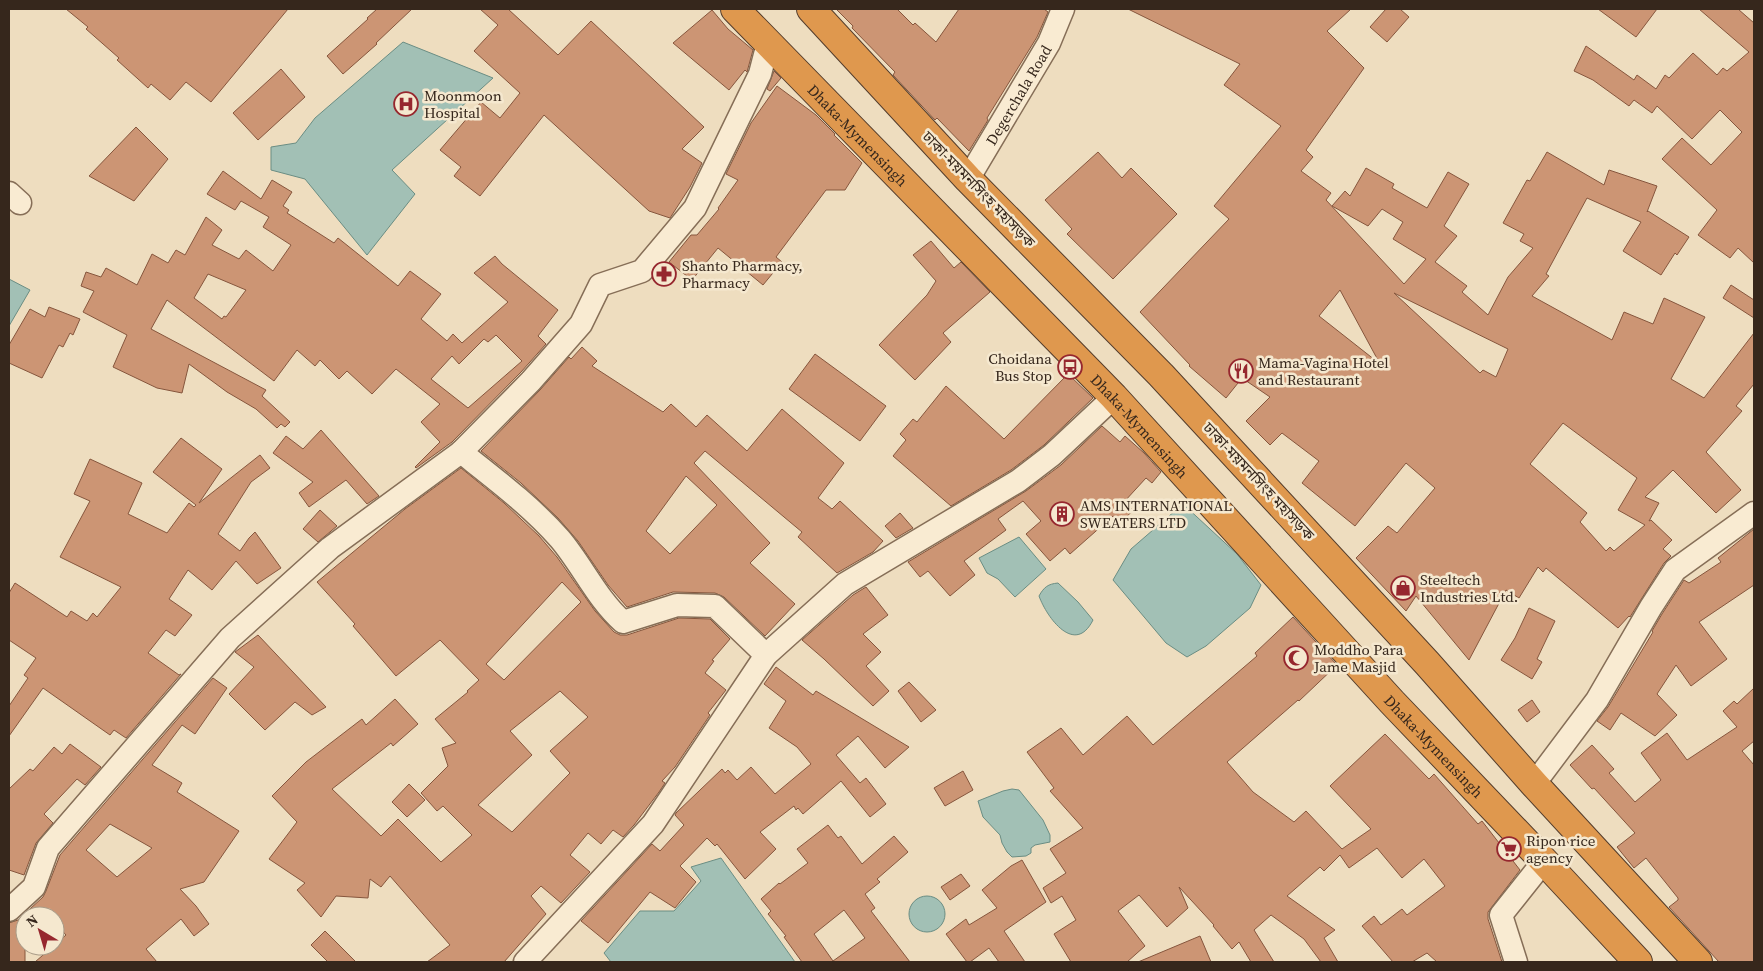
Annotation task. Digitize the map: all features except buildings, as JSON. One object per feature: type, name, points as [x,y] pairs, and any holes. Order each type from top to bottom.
[{"type":"highway","name":"Dhaka-Mymensingh","points":[[735,9],[1114,397],[1392,702],[1638,962]]},
{"type":"highway","name":"ঢাকা-ময়মনসিংহ মহাসড়ক","points":[[811,9],[968,179],[1161,375],[1427,663],[1534,784],[1698,962]]},
{"type":"street","name":"Degerchala Road","points":[[968,179],[1048,43],[1062,9]]},
{"type":"street","points":[[9,910],[34,887],[48,848],[230,638],[330,548],[461,452],[531,381],[581,324],[600,285],[642,271],[695,208],[760,74],[768,43]]},
{"type":"street","points":[[525,962],[653,824],[766,655],[845,584],[1018,481],[1052,455],[1114,397]]},
{"type":"street","points":[[461,452],[520,499],[560,539],[611,610],[623,622],[677,605],[715,606],[766,655]]},
{"type":"street","points":[[1534,784],[1597,700],[1674,570],[1754,513]]},
{"type":"street","points":[[1516,962],[1501,915],[1544,861]]},
{"type":"water","points":[[403,42],[493,78],[392,170],[415,194],[367,255],[305,179],[271,170],[271,147],[296,143],[315,118]]},
{"type":"water","points":[[9,279],[30,290],[9,326]]},
{"type":"water","points":[[1183,504],[1237,554],[1261,585],[1250,608],[1206,646],[1187,657],[1166,643],[1113,580],[1131,549]]},
{"type":"water","points":[[1019,537],[1046,569],[1015,597],[998,579],[987,573],[979,558]]},
{"type":"water","points":[[1058,583],[1093,620],[1086,630],[1078,635],[1062,630],[1055,623],[1039,596],[1047,586]]},
{"type":"water","points":[[1012,789],[1019,790],[1043,820],[1050,835],[1050,842],[1035,845],[1031,848],[1031,853],[1026,856],[1012,857],[1007,852],[1000,835],[983,817],[978,801]]},
{"type":"water","points":[[721,858],[795,962],[611,962],[604,953],[640,911],[674,911],[701,881],[691,867]]},
{"type":"water","points":[[927,896],[934,897],[940,901],[944,907],[944,921],[940,927],[934,931],[927,932],[920,931],[914,927],[910,921],[909,914],[910,907],[914,901],[920,897]]},
{"type":"place","name":"Moonmoon Hospital","points":[[406,104]]},
{"type":"place","name":"Shanto Pharmacy, Pharmacy","points":[[664,274]]},
{"type":"place","name":"Choidana Bus Stop","points":[[1070,367]]},
{"type":"place","name":"Mama-Vagina Hotel and Restaurant","points":[[1241,371]]},
{"type":"place","name":"AMS INTERNATIONAL SWEATERS LTD","points":[[1062,514]]},
{"type":"place","name":"Steeltech Industries Ltd.","points":[[1403,588]]},
{"type":"place","name":"Moddho Para Jame Masjid","points":[[1296,658]]},
{"type":"place","name":"Ripon rice agency","points":[[1509,849]]}]
